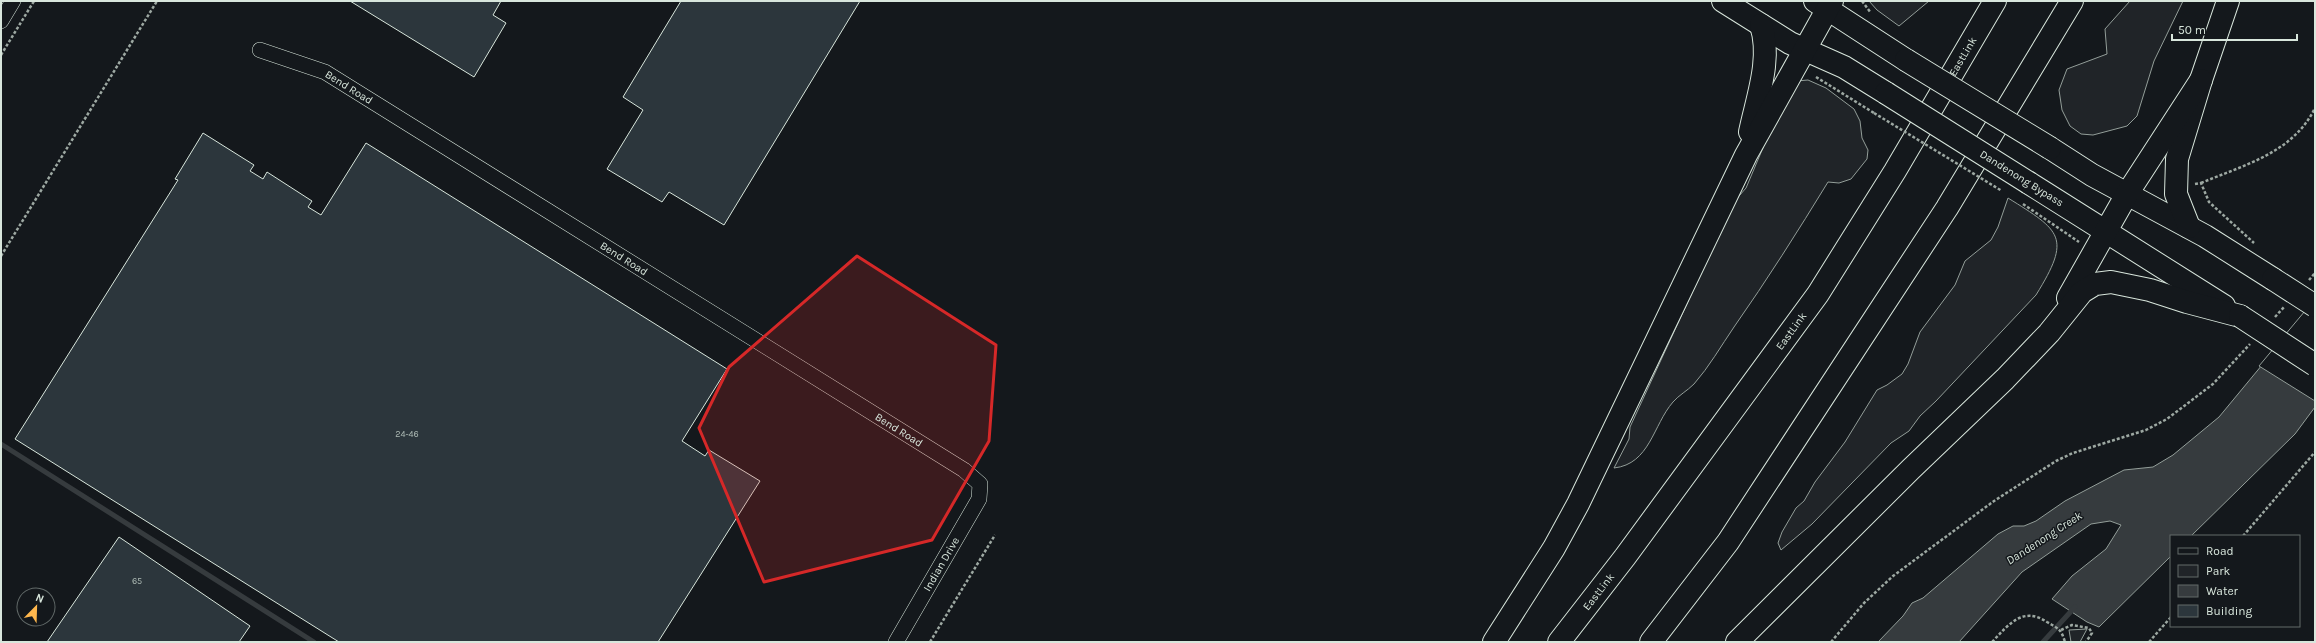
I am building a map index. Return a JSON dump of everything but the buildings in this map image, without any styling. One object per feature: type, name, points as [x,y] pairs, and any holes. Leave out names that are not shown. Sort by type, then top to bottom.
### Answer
[{"type":"highway","name":"Dandenong Bypass","points":[[1723,1],[1790,43],[1844,67],[1886,94],[2024,192],[2106,230],[2315,365]]},
{"type":"highway","name":"EastLink","points":[[1559,642],[1625,557],[1818,294],[1895,170],[1995,1]]},
{"type":"highway","points":[[1651,642],[1728,542],[1746,515],[1947,208],[2072,1]]},
{"type":"highway","points":[[2189,227],[2178,204],[2176,169],[2181,143],[2228,1]]},
{"type":"highway","points":[[1494,642],[1554,548],[1578,504],[1746,155],[1805,50],[1825,4],[1906,60],[2092,175],[2189,227],[2315,306]]},
{"type":"highway","points":[[1746,155],[1766,57],[1766,43],[1761,25]]},
{"type":"highway","points":[[2033,348],[2087,268],[2106,230],[2127,194],[2201,80]]},
{"type":"highway","points":[[1737,642],[1890,490],[2005,379],[2082,292],[2096,284],[2111,282],[2240,316]]},
{"type":"street","points":[[1,21],[13,1]]},
{"type":"street","name":"Bend Road","points":[[260,50],[325,72],[964,470],[980,484]]},
{"type":"street","name":"Indian Drive","points":[[896,642],[979,499],[980,484]]},
{"type":"path","points":[[1,55],[34,1]]},
{"type":"path","points":[[1,256],[157,1]]},
{"type":"path","points":[[1812,75],[2005,193]]},
{"type":"path","points":[[2201,183],[2252,162],[2284,146],[2302,128],[2315,108]]},
{"type":"path","points":[[2024,192],[2079,242]]},
{"type":"path","points":[[2305,284],[2315,273]]},
{"type":"path","points":[[2274,318],[2290,301]]},
{"type":"path","points":[[1831,642],[1864,603],[1893,576],[1994,501],[2056,461],[2073,453],[2146,430],[2167,419],[2213,384],[2254,340]]},
{"type":"path","points":[[2244,535],[2315,452]]},
{"type":"path","points":[[930,642],[994,535]]},
{"type":"path","points":[[1992,642],[2009,624],[2025,615],[2040,617],[2061,630],[2066,642]]},
{"type":"path","points":[[2149,642],[2170,618]]},
{"type":"path","points":[[2061,630],[2072,625],[2089,628],[2092,632],[2086,642]]},
{"type":"highlighted area","points":[[857,256],[996,345],[989,441],[932,540],[764,582],[699,428],[729,367]]},
{"type":"green space","points":[[1869,1],[1929,1],[1899,26],[1877,10]]},
{"type":"green space","points":[[2130,1],[2183,1],[2154,61],[2137,116],[2127,126],[2093,135],[2081,134],[2070,126],[2062,110],[2059,90],[2067,69],[2107,54],[2105,29]]},
{"type":"green space","points":[[1808,80],[1826,88],[1854,109],[1860,121],[1862,138],[1868,150],[1867,159],[1851,179],[1839,183],[1828,182],[1794,237],[1705,371],[1694,384],[1673,402],[1666,411],[1650,442],[1636,459],[1626,465],[1614,468],[1629,439],[1630,427],[1691,295],[1725,212],[1746,188],[1765,143],[1796,81]]},
{"type":"green space","points":[[2008,198],[2040,219],[2050,228],[2055,237],[2057,248],[2054,260],[2036,295],[1920,416],[1909,431],[1891,443],[1812,524],[1781,550],[1778,543],[1782,532],[1796,508],[1804,501],[1815,482],[1845,442],[1877,390],[1902,374],[1908,364],[1920,332],[1955,285],[1965,261],[1991,240],[1998,227]]},
{"type":"green space","points":[[2087,629],[2080,642],[2071,642],[2069,630]]},
{"type":"water","points":[[2315,301],[2315,407],[2295,434],[2192,535],[2170,535],[2170,557],[2099,627],[2087,622],[2052,599],[2072,576],[2106,549],[2121,525],[2110,521],[2091,524],[2022,572],[1959,642],[1878,642],[1903,616],[1912,603],[1923,598],[1998,534],[2013,526],[2024,526],[2036,521],[2065,501],[2124,470],[2153,467],[2173,455],[2219,417]]},
{"type":"pier","points":[[2315,299],[2315,401],[2259,366]]},
{"type":"waterway","points":[[1,444],[314,642]]},
{"type":"waterway","name":"Dandenong Creek","points":[[2043,642],[2075,607]]}]
